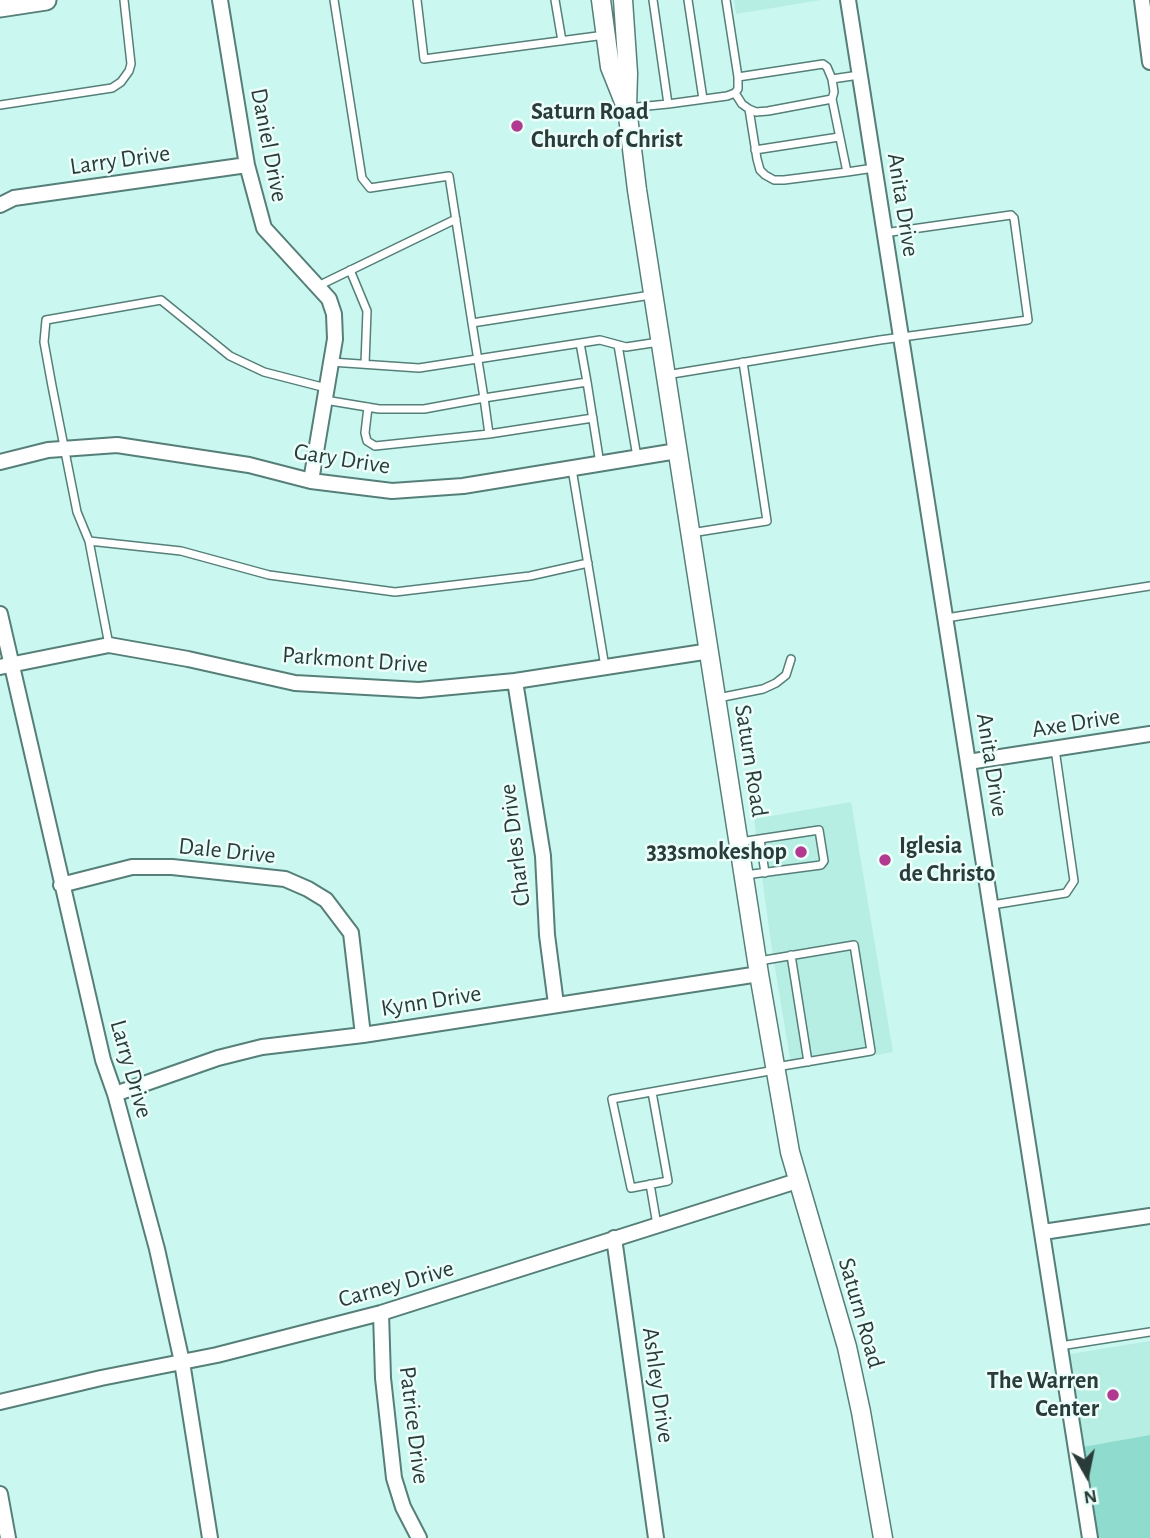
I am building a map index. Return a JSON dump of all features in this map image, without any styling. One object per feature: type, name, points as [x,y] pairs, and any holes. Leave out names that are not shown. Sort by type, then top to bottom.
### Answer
[{"type":"main road","points":[[0,7],[46,0]]},
{"type":"street","name":"Daniel Drive","points":[[220,0],[247,165],[264,228],[318,285],[329,299],[334,314],[335,339],[312,481]]},
{"type":"street","name":"Saturn Road","points":[[601,0],[610,67],[627,108]]},
{"type":"street","name":"Saturn Road","points":[[623,0],[628,73],[627,108],[652,295],[775,1069],[797,1181],[847,1347],[883,1538]]},
{"type":"street","name":"Anita Drive","points":[[848,0],[1044,1232],[1090,1538]]},
{"type":"street","points":[[1142,0],[1150,62]]},
{"type":"street","name":"Larry Drive","points":[[0,205],[14,198],[247,165]]},
{"type":"street","name":"Gary Drive","points":[[0,462],[48,450],[117,445],[249,464],[312,481],[392,491],[463,486],[677,451]]},
{"type":"street","name":"Larry Drive","points":[[0,614],[6,665],[103,1060],[115,1094],[157,1249],[182,1362],[210,1538]]},
{"type":"street","name":"Parkmont Drive","points":[[6,665],[109,645],[295,683],[419,690],[516,681],[710,651]]},
{"type":"street","name":"Charles Drive","points":[[516,681],[543,856],[547,935],[556,1004]]},
{"type":"street","name":"Axe Drive","points":[[968,762],[1150,734]]},
{"type":"street","name":"Dale Drive","points":[[61,886],[132,867],[172,867],[285,879],[308,889],[326,901],[351,933],[363,1035]]},
{"type":"street","name":"Kynn Drive","points":[[115,1094],[218,1058],[262,1046],[363,1035],[556,1004],[758,967]]},
{"type":"street","name":"Carney Drive","points":[[0,1402],[182,1362],[381,1313],[797,1181]]},
{"type":"street","points":[[1044,1232],[1150,1216]]},
{"type":"street","name":"Ashley Drive","points":[[614,1238],[656,1538]]},
{"type":"street","name":"Patrice Drive","points":[[381,1313],[383,1378],[394,1478],[403,1507],[419,1538]]},
{"type":"street","points":[[0,1494],[8,1538]]},
{"type":"lane","points":[[0,105],[111,88],[121,82],[131,64],[124,0]]},
{"type":"lane","points":[[334,0],[362,178],[370,188],[449,176],[489,434]]},
{"type":"lane","points":[[417,0],[424,59],[606,35]]},
{"type":"lane","points":[[555,0],[562,41]]},
{"type":"lane","points":[[653,0],[668,104]]},
{"type":"lane","points":[[688,0],[703,99]]},
{"type":"lane","points":[[627,108],[735,93],[738,89],[738,77],[726,0]]},
{"type":"lane","points":[[738,77],[823,64],[827,67],[832,79],[832,99],[847,172]]},
{"type":"lane","points":[[832,79],[859,75]]},
{"type":"lane","points":[[735,93],[741,104],[756,112],[832,99]]},
{"type":"lane","points":[[749,109],[760,170],[774,180],[874,169]]},
{"type":"lane","points":[[755,150],[839,137]]},
{"type":"lane","points":[[665,375],[1028,320],[1014,218],[1011,215],[884,233]]},
{"type":"lane","points":[[318,285],[456,219]]},
{"type":"lane","points":[[350,270],[367,311],[365,364]]},
{"type":"lane","points":[[472,323],[652,295]]},
{"type":"lane","points":[[109,645],[89,541],[78,512],[64,449],[44,342],[46,320],[161,300],[230,356],[264,372],[368,407],[424,409],[587,382]]},
{"type":"lane","points":[[331,362],[419,368],[600,340],[626,347],[659,342]]},
{"type":"lane","points":[[580,343],[600,464]]},
{"type":"lane","points":[[618,345],[637,458]]},
{"type":"lane","points":[[690,533],[767,521],[743,362]]},
{"type":"lane","points":[[368,407],[365,433],[367,441],[375,446],[489,434],[593,418]]},
{"type":"lane","points":[[572,469],[605,667]]},
{"type":"lane","points":[[89,541],[181,551],[269,575],[395,592],[530,576],[588,563]]},
{"type":"lane","points":[[946,618],[1150,586]]},
{"type":"lane","points":[[717,699],[763,689],[776,683],[786,675],[791,659]]},
{"type":"lane","points":[[992,905],[1066,893],[1074,881],[1055,749]]},
{"type":"lane","points":[[739,842],[819,830],[824,861],[821,865],[744,876]]},
{"type":"lane","points":[[760,839],[765,873]]},
{"type":"lane","points":[[652,1092],[668,1181],[631,1188],[612,1099],[871,1051],[854,945],[791,955],[758,967]]},
{"type":"lane","points":[[791,955],[808,1062]]},
{"type":"lane","points":[[650,1184],[657,1225]]},
{"type":"lane","points":[[1060,1346],[1150,1332]]},
{"type":"shaded area","points":[[734,0],[821,0],[736,14]]},
{"type":"shaded area","points":[[851,802],[893,1052],[792,1070],[754,819]]},
{"type":"shaded area","name":"The Warren Center","points":[[1150,1341],[1150,1435],[1082,1447],[1070,1354]]},
{"type":"shaded area","points":[[1150,1435],[1150,1538],[1098,1538],[1082,1447]]},
{"type":"place","name":"Saturn Road Church of Christ","points":[[517,126]]},
{"type":"place","name":"333smokeshop","points":[[801,852]]},
{"type":"place","name":"Iglesia de Christo","points":[[885,860]]},
{"type":"place","name":"The Warren Center","points":[[1113,1395]]}]
